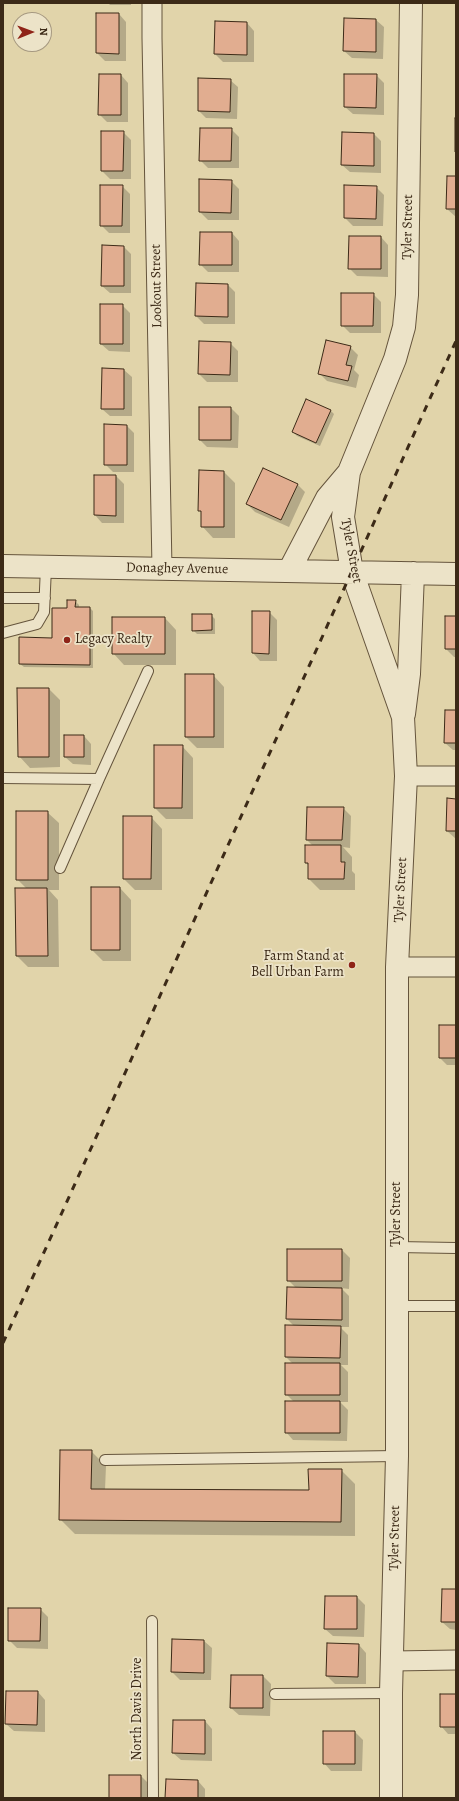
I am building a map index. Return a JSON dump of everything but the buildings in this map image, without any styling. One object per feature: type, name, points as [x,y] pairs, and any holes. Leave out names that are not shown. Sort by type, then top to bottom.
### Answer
[{"type":"street","name":"Lookout Street","points":[[152,3],[162,568]]},
{"type":"street","name":"Tyler Street","points":[[391,1798],[391,1694],[393,1661],[396,1456],[397,967],[406,776],[403,717],[352,572],[343,517],[349,472],[395,359],[404,327],[407,295],[411,3]]},
{"type":"street","points":[[290,571],[327,498],[349,472]]},
{"type":"street","name":"Donaghey Avenue","points":[[3,566],[456,574]]},
{"type":"street","points":[[403,717],[409,674],[413,573]]},
{"type":"street","points":[[406,776],[456,776]]},
{"type":"street","points":[[397,967],[456,967]]},
{"type":"street","points":[[393,1661],[456,1660]]},
{"type":"lane","points":[[3,634],[37,624],[44,612],[46,567]]},
{"type":"lane","points":[[3,598],[45,598]]},
{"type":"lane","points":[[60,868],[148,672]]},
{"type":"lane","points":[[3,778],[99,779]]},
{"type":"lane","points":[[396,1247],[456,1248]]},
{"type":"lane","points":[[397,1306],[456,1306]]},
{"type":"lane","points":[[105,1460],[396,1456]]},
{"type":"lane","name":"North Davis Drive","points":[[152,1621],[153,1798]]},
{"type":"lane","points":[[275,1694],[391,1694]]},
{"type":"railway","points":[[3,1343],[456,341]]},
{"type":"place","name":"Legacy Realty","points":[[67,640]]},
{"type":"place","name":"Farm Stand at Bell Urban Farm","points":[[352,965]]}]
